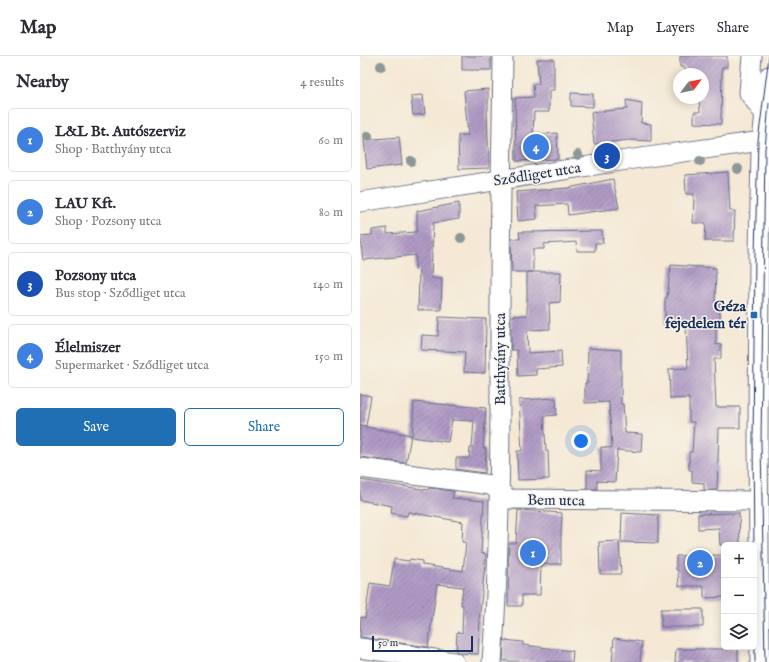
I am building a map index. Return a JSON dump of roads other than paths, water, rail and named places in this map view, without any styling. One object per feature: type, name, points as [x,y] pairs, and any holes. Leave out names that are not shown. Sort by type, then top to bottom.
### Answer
[{"type":"street","name":"Batthyány utca","points":[[492,662],[496,610],[500,491],[500,198],[503,56]]},
{"type":"street","points":[[752,56],[749,93],[764,113]]},
{"type":"street","points":[[760,662],[764,595],[758,501],[759,254],[765,140],[764,113],[769,76]]},
{"type":"street","name":"Sződliget utca","points":[[360,202],[765,140]]},
{"type":"street","name":"Bem utca","points":[[360,468],[491,485],[509,499],[758,501]]},
{"type":"street","points":[[360,648],[454,662]]},
{"type":"tram line","points":[[755,662],[753,441],[755,253],[758,141],[769,56]]},
{"type":"tram line","points":[[765,662],[761,442],[765,149],[769,103]]},
{"type":"place","name":"Élelmiszer","points":[[536,147]]},
{"type":"place","name":"Pozsony utca","points":[[607,156]]},
{"type":"place","name":"Géza fejedelem tér","points":[[754,315]]},
{"type":"place","name":"L&L Bt. Autószerviz","points":[[533,553]]},
{"type":"place","name":"LAU Kft.","points":[[700,563]]}]
